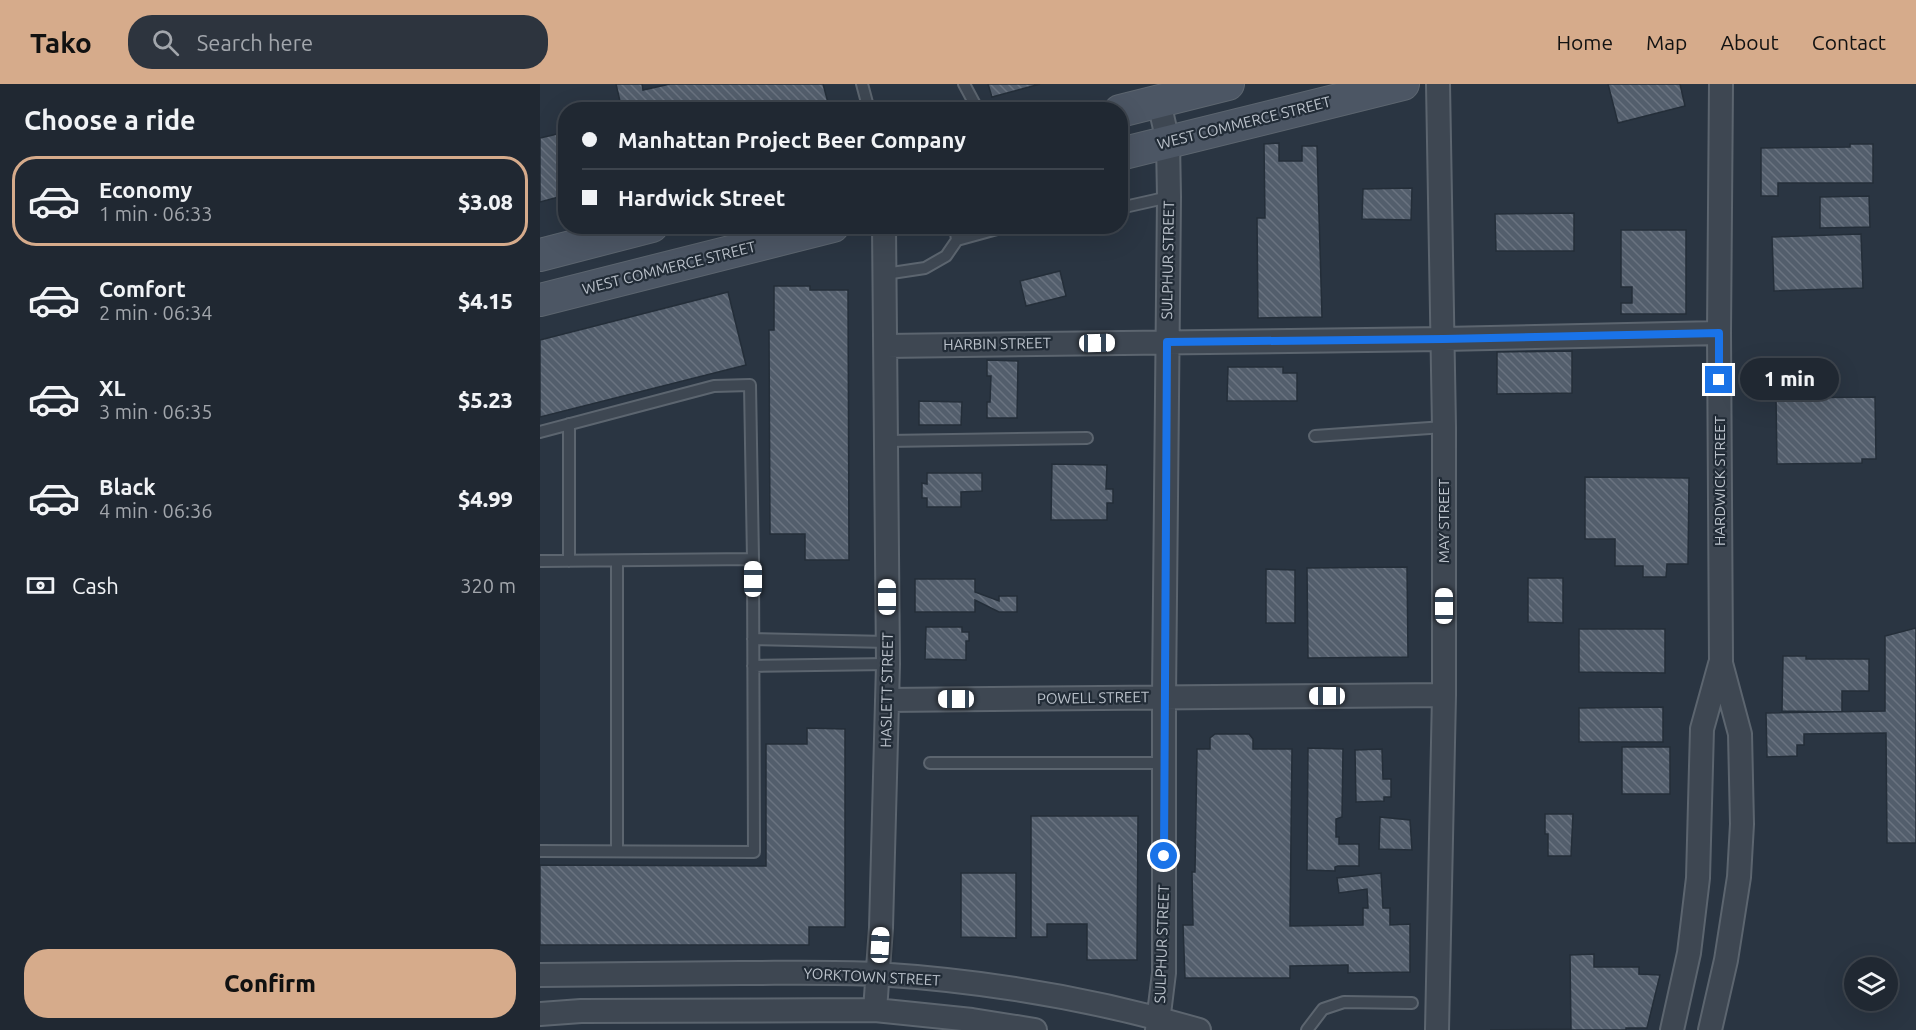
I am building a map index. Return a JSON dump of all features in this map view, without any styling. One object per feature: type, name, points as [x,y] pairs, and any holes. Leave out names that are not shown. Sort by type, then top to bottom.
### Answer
[{"type":"main road","points":[[1128,109],[1228,84]]},
{"type":"main road","name":"WEST COMMERCE STREET","points":[[1128,152],[1403,84]]},
{"type":"main road","points":[[540,255],[621,234]]},
{"type":"main road","name":"WEST COMMERCE STREET","points":[[540,300],[802,234]]},
{"type":"street","name":"MAY STREET","points":[[1437,1030],[1444,695],[1444,427],[1438,84]]},
{"type":"street","name":"HARDWICK STREET","points":[[1672,1030],[1689,953],[1698,878],[1702,729],[1720,663],[1721,84]]},
{"type":"street","name":"SULPHUR STREET","points":[[1158,1024],[1164,973],[1164,697],[1170,197],[1168,142],[1159,102]]},
{"type":"street","name":"HASLETT STREET","points":[[875,1010],[881,918],[888,653],[884,234]]},
{"type":"street","name":"HARBIN STREET","points":[[886,346],[1719,333]]},
{"type":"street","name":"HARDWICK STREET","points":[[1710,1030],[1726,960],[1739,877],[1742,824],[1740,734],[1720,663]]},
{"type":"street","name":"POWELL STREET","points":[[887,700],[1444,695]]},
{"type":"street","name":"YORKTOWN STREET","points":[[540,975],[877,974],[980,984],[1066,997],[1158,1024],[1199,1030]]},
{"type":"street","points":[[540,1014],[581,1011],[875,1010],[972,1020],[1035,1030]]},
{"type":"lane","points":[[862,84],[867,102]]},
{"type":"lane","points":[[964,84],[974,102]]},
{"type":"lane","points":[[1128,206],[1170,197]]},
{"type":"lane","points":[[956,234],[957,240]]},
{"type":"lane","points":[[885,274],[925,268],[946,256],[957,240],[979,234]]},
{"type":"lane","points":[[540,432],[714,386],[750,385],[754,852],[540,851]]},
{"type":"lane","points":[[569,424],[569,561]]},
{"type":"lane","points":[[1315,436],[1444,427]]},
{"type":"lane","points":[[887,441],[1087,438]]},
{"type":"lane","points":[[540,561],[753,559]]},
{"type":"lane","points":[[616,561],[616,851]]},
{"type":"lane","points":[[753,639],[888,653]]},
{"type":"lane","points":[[753,666],[888,653]]},
{"type":"lane","points":[[930,763],[1164,763]]},
{"type":"lane","points":[[1306,1030],[1323,1009],[1344,1002],[1412,1003]]},
{"type":"building","points":[[616,84],[642,84],[643,90],[670,84],[823,84],[828,102],[620,102]]},
{"type":"building","points":[[988,84],[1040,84],[992,97]]},
{"type":"building","points":[[1608,84],[1680,84],[1685,106],[1618,123]]},
{"type":"building","points":[[558,134],[558,197],[540,202],[540,138]]},
{"type":"building","points":[[1279,143],[1279,161],[1302,161],[1302,146],[1317,146],[1322,317],[1258,318],[1257,218],[1265,218],[1264,144]]},
{"type":"building","points":[[1850,144],[1873,144],[1873,183],[1778,183],[1778,196],[1761,196],[1761,148],[1850,147]]},
{"type":"building","points":[[1412,188],[1411,220],[1362,219],[1363,189]]},
{"type":"building","points":[[1869,196],[1870,227],[1820,228],[1820,197]]},
{"type":"building","points":[[1574,213],[1574,251],[1496,251],[1495,214]]},
{"type":"building","points":[[1621,230],[1686,230],[1686,314],[1621,314],[1621,303],[1632,303],[1632,287],[1621,287]]},
{"type":"building","points":[[1861,234],[1863,288],[1774,291],[1772,237]]},
{"type":"building","points":[[1060,271],[1066,296],[1026,306],[1020,281]]},
{"type":"building","points":[[774,286],[810,286],[810,290],[848,290],[849,560],[805,560],[805,534],[770,534],[769,330],[774,330]]},
{"type":"building","points":[[728,292],[746,365],[540,417],[540,340]]},
{"type":"building","points":[[1572,351],[1572,393],[1497,394],[1497,352]]},
{"type":"building","points":[[987,360],[1018,361],[1017,418],[987,418],[991,376],[987,376]]},
{"type":"building","points":[[1228,367],[1283,367],[1283,373],[1297,373],[1297,401],[1227,401]]},
{"type":"building","points":[[1875,397],[1876,459],[1862,459],[1862,463],[1777,464],[1776,398]]},
{"type":"building","points":[[919,401],[962,402],[961,425],[919,425]]},
{"type":"building","points":[[1052,464],[1107,465],[1106,489],[1113,489],[1113,503],[1107,503],[1107,520],[1051,520]]},
{"type":"building","points":[[927,473],[982,473],[982,491],[961,492],[961,507],[927,507],[927,498],[922,498],[922,483],[927,484]]},
{"type":"building","points":[[1585,477],[1689,478],[1688,564],[1667,564],[1666,577],[1643,577],[1643,566],[1615,566],[1615,539],[1585,539]]},
{"type":"building","points":[[1407,567],[1408,657],[1308,658],[1307,568]]},
{"type":"building","points":[[1266,569],[1295,570],[1295,623],[1266,623]]},
{"type":"building","points":[[1528,578],[1563,578],[1563,623],[1528,622]]},
{"type":"building","points":[[915,579],[975,579],[975,592],[999,601],[999,596],[1017,596],[1017,612],[999,612],[975,600],[975,612],[915,612]]},
{"type":"building","points":[[926,627],[962,627],[962,632],[969,632],[969,641],[966,641],[966,660],[925,659]]},
{"type":"building","points":[[1916,628],[1916,843],[1887,843],[1886,733],[1804,734],[1804,745],[1797,745],[1797,756],[1767,757],[1766,713],[1885,711],[1885,636]]},
{"type":"building","points":[[1579,629],[1665,629],[1665,673],[1579,672]]},
{"type":"building","points":[[1783,656],[1806,656],[1806,659],[1869,659],[1869,691],[1842,691],[1842,712],[1782,711]]},
{"type":"building","points":[[1663,707],[1663,742],[1579,742],[1579,708]]},
{"type":"building","points":[[807,728],[845,729],[845,927],[809,927],[809,945],[540,945],[540,865],[766,866],[766,744],[807,744]]},
{"type":"building","points":[[1215,734],[1249,734],[1253,739],[1253,749],[1292,749],[1290,926],[1363,925],[1363,908],[1368,908],[1367,889],[1339,893],[1337,878],[1381,873],[1383,908],[1390,908],[1390,925],[1410,924],[1410,972],[1348,973],[1348,965],[1290,966],[1290,978],[1185,978],[1183,925],[1193,925],[1192,872],[1195,872],[1197,749],[1210,749],[1210,738]]},
{"type":"building","points":[[1622,747],[1670,747],[1670,794],[1622,794]]},
{"type":"building","points":[[1308,748],[1343,749],[1342,817],[1336,819],[1336,837],[1339,837],[1339,844],[1359,844],[1359,866],[1338,866],[1335,867],[1335,871],[1307,870]]},
{"type":"building","points":[[1382,749],[1383,779],[1391,779],[1391,797],[1384,797],[1384,801],[1356,802],[1355,750]]},
{"type":"building","points":[[1545,814],[1573,814],[1571,856],[1548,856]]},
{"type":"building","points":[[1031,816],[1138,816],[1137,960],[1087,960],[1087,924],[1047,924],[1047,937],[1031,937]]},
{"type":"building","points":[[1380,817],[1410,820],[1412,850],[1379,849]]},
{"type":"building","points":[[961,873],[1016,873],[1016,938],[961,937]]},
{"type":"building","points":[[1594,954],[1594,967],[1639,967],[1639,974],[1660,975],[1647,1028],[1626,1028],[1626,1030],[1490,1030],[1571,1029],[1570,955]]},
{"type":"route","points":[[1164,856],[1167,342],[1719,333],[1719,380]]}]
